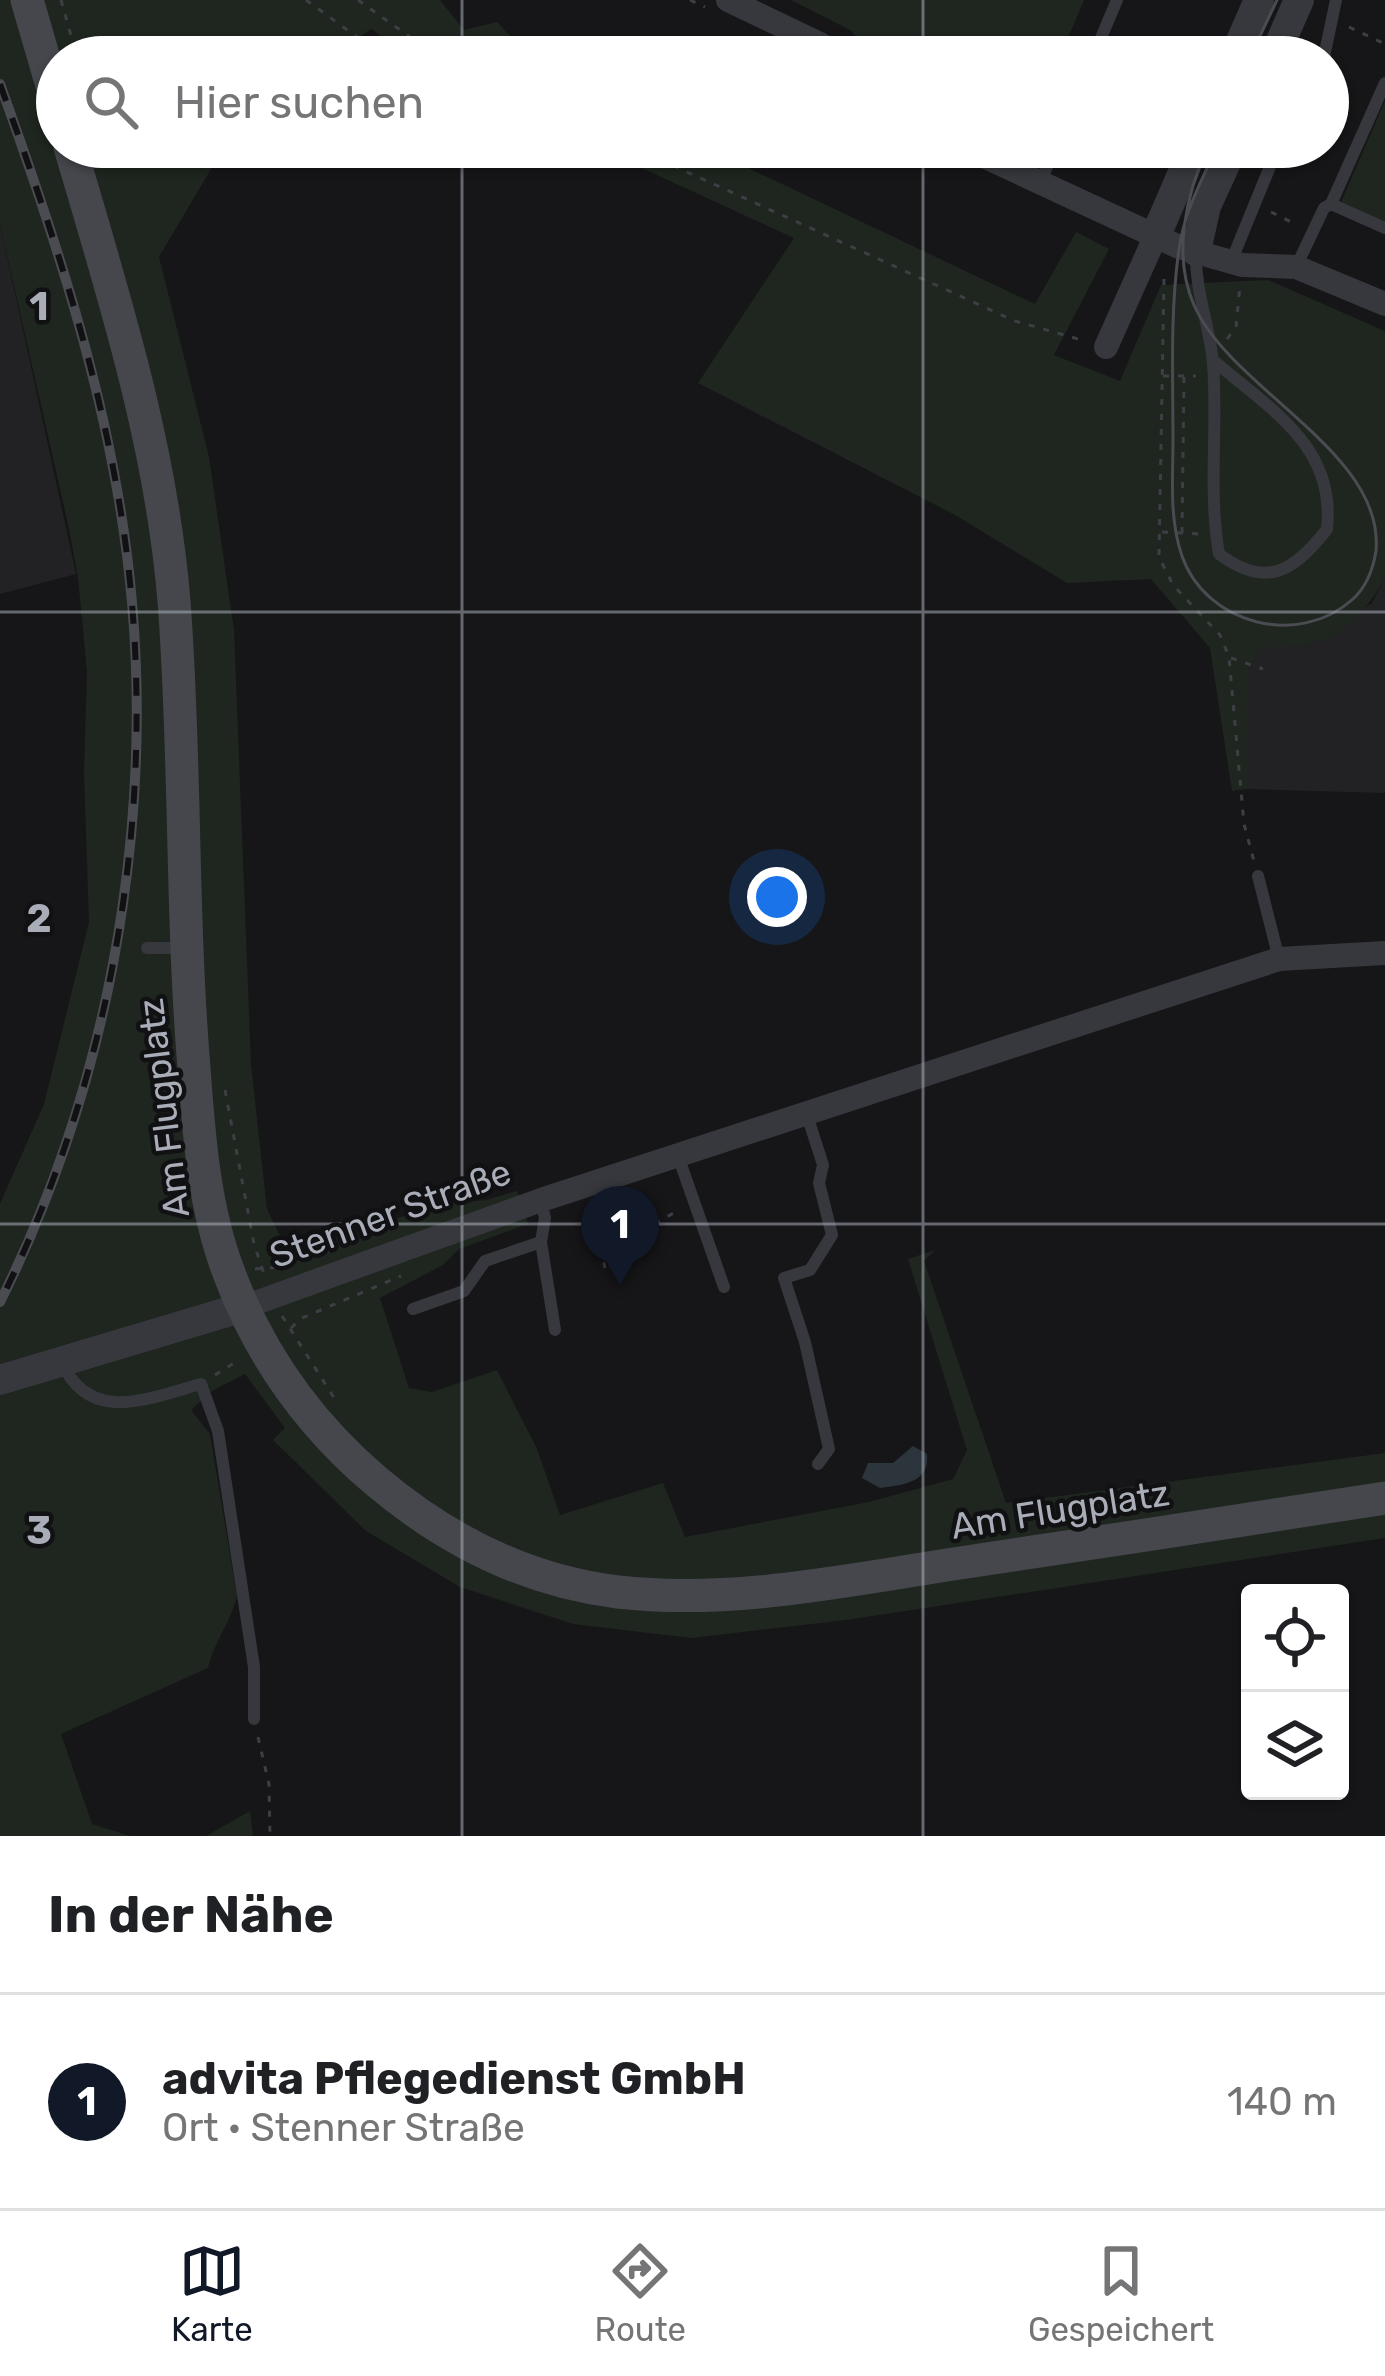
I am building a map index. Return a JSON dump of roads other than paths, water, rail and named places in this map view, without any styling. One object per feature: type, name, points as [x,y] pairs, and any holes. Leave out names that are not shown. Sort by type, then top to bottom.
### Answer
[{"type":"main road","points":[[27,0],[37,36]]},
{"type":"main road","name":"Am Flugplatz","points":[[76,168],[137,373],[161,493],[174,602],[186,948],[201,1160],[221,1252],[244,1307],[286,1387],[312,1420],[400,1501],[473,1547],[548,1578],[585,1587],[688,1596],[760,1591],[1385,1498]]},
{"type":"street","points":[[728,0],[803,36]]},
{"type":"street","points":[[1243,36],[1259,0]]},
{"type":"street","points":[[1283,36],[1299,0]]},
{"type":"street","points":[[998,168],[1196,251],[1236,264],[1296,267],[1385,304]]},
{"type":"street","points":[[1106,347],[1185,168]]},
{"type":"street","points":[[1196,251],[1206,206],[1223,168]]},
{"type":"street","name":"Stenner Straße","points":[[0,1381],[244,1307],[541,1200],[1280,959],[1385,953]]},
{"type":"lane","points":[[1102,36],[1117,0]]},
{"type":"lane","points":[[1328,36],[1336,0]]},
{"type":"lane","points":[[1349,164],[1385,83]]},
{"type":"lane","points":[[1040,185],[1047,168]]},
{"type":"lane","points":[[1236,264],[1252,203],[1268,168]]},
{"type":"lane","points":[[1296,267],[1347,168]]},
{"type":"lane","points":[[1331,204],[1385,228]]},
{"type":"lane","points":[[1196,251],[1195,285],[1213,360],[1219,554],[1242,571],[1270,574],[1297,563],[1327,529],[1328,487],[1304,439],[1213,360]]},
{"type":"lane","points":[[1258,876],[1280,959]]},
{"type":"lane","points":[[147,948],[186,948]]},
{"type":"lane","points":[[806,1114],[823,1165],[819,1184],[832,1235],[809,1270],[784,1278],[805,1342],[829,1449],[818,1464]]},
{"type":"lane","points":[[678,1156],[724,1287]]},
{"type":"lane","points":[[541,1200],[555,1330]]},
{"type":"lane","points":[[413,1309],[464,1291],[485,1261],[542,1242]]},
{"type":"lane","points":[[60,1360],[77,1389],[106,1403],[136,1401],[201,1384],[218,1431],[254,1667],[254,1719]]},
{"type":"tram line","points":[[1260,36],[1277,0]]},
{"type":"tram line","points":[[1184,227],[1199,168]]},
{"type":"tram line","points":[[1184,227],[1207,168]]},
{"type":"tram line","points":[[1184,227],[1187,286],[1213,336],[1332,452],[1357,483],[1372,515],[1376,551],[1366,583],[1331,614],[1307,623],[1256,622],[1232,613],[1194,580],[1182,556],[1173,498],[1173,320],[1184,227]]},
{"type":"railway","points":[[0,84],[68,287],[108,442],[131,597],[137,700],[122,908],[103,1010],[77,1111],[42,1208],[0,1302]]},
{"type":"place","name":"advita Pflegedienst GmbH","points":[[620,1285]]}]
